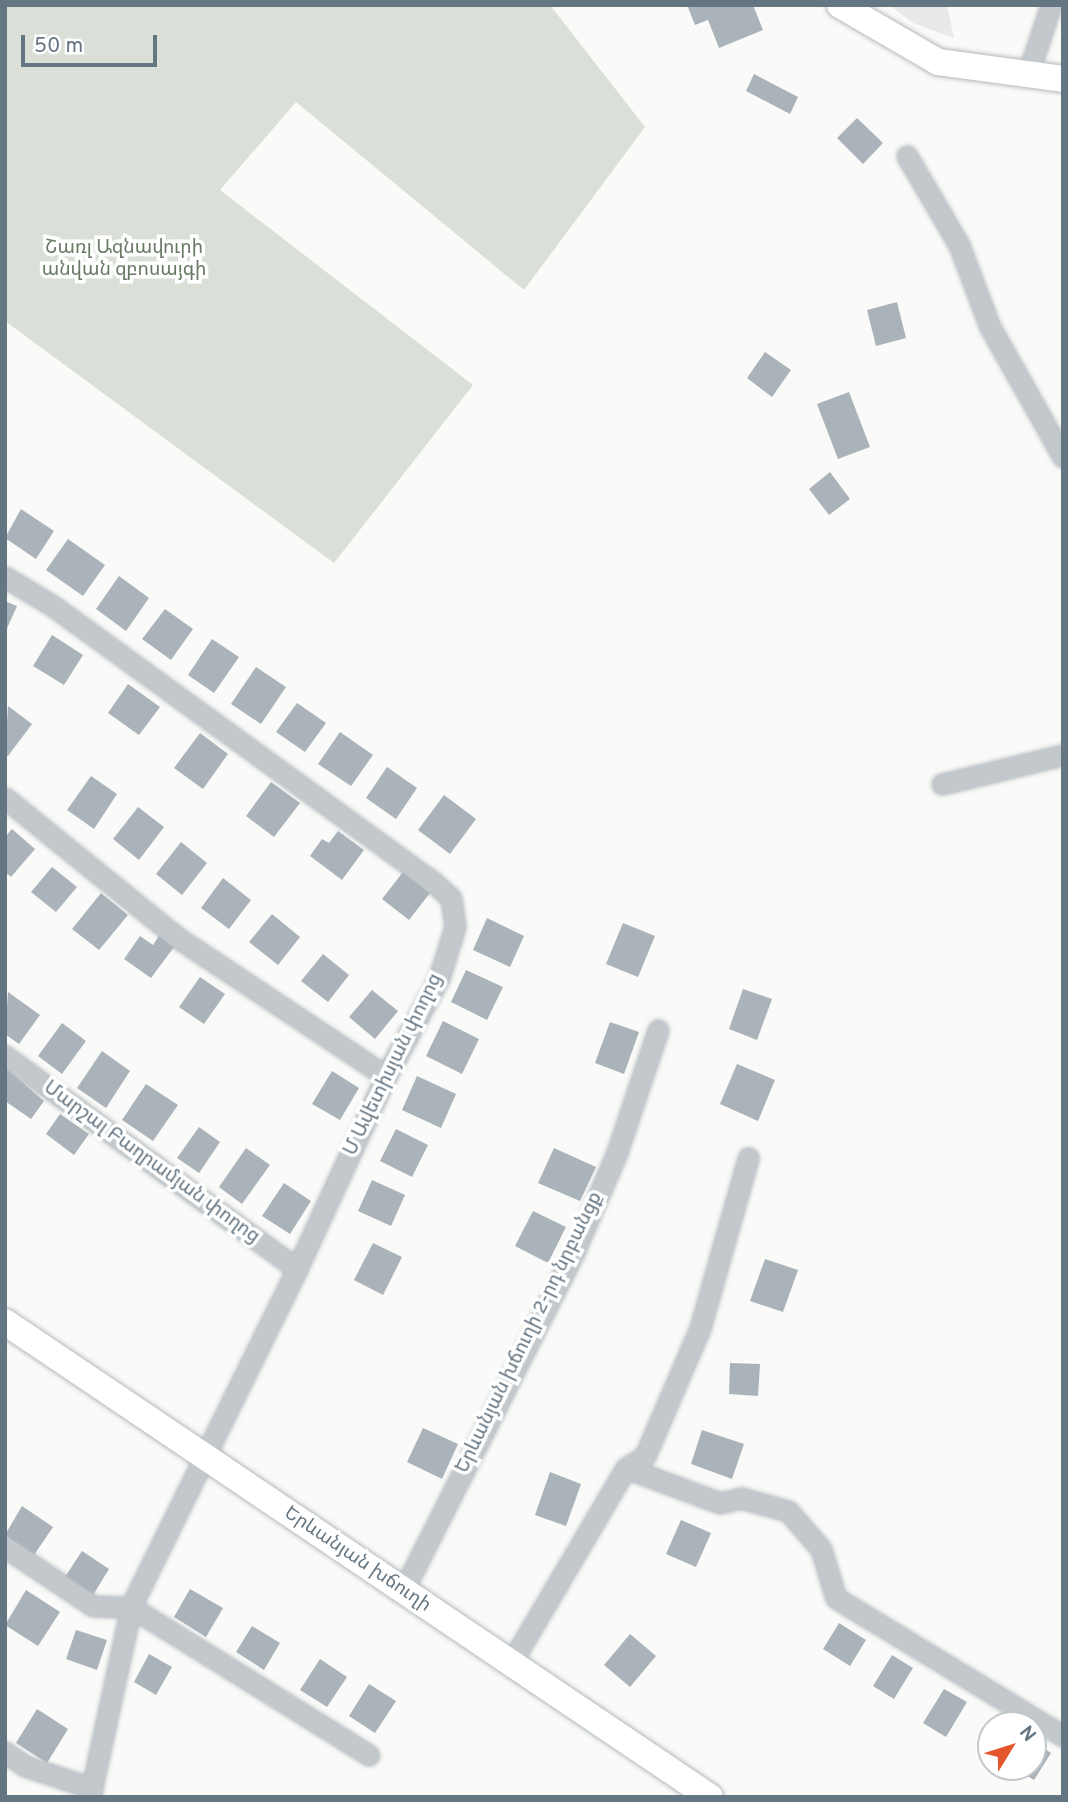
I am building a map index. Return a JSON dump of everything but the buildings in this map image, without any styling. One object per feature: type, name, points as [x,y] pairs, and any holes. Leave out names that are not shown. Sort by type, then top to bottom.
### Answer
[{"type":"street","points":[[840,5],[938,62],[1063,79]]},
{"type":"street","points":[[1028,74],[1051,5]]},
{"type":"street","points":[[907,156],[958,245],[990,327],[1063,457]]},
{"type":"street","name":"Մ Ավետիսյան փողոց","points":[[5,577],[54,606],[451,898],[455,927],[439,978],[386,1076],[298,1269],[131,1608],[91,1792]]},
{"type":"street","points":[[942,784],[1063,755]]},
{"type":"street","points":[[5,798],[178,938],[386,1076]]},
{"type":"street","name":"Երևանյան խճուղի 2-րդ նրբանցք","points":[[403,1591],[574,1252],[616,1154],[658,1030]]},
{"type":"street","name":"Մարշալ Բաղրամյան փողոց","points":[[5,1056],[298,1269]]},
{"type":"street","points":[[511,1663],[626,1468],[645,1456],[699,1328],[748,1158]]},
{"type":"street","name":"Երևանյան խճուղի","points":[[5,1322],[710,1797]]},
{"type":"street","points":[[626,1468],[720,1503],[741,1497],[788,1511],[821,1549],[836,1598],[1063,1736]]},
{"type":"street","points":[[5,1547],[93,1606],[131,1608],[369,1755]]},
{"type":"street","points":[[5,1752],[25,1766],[91,1792]]},
{"type":"shaded area","points":[[889,5],[947,5],[954,38],[913,23]]},
{"type":"green space","name":"Շառլ Ազնավուրի անվան զբոսայգի","points":[[5,5],[550,5],[645,127],[524,290],[296,102],[220,190],[473,385],[334,563],[5,321]]}]
